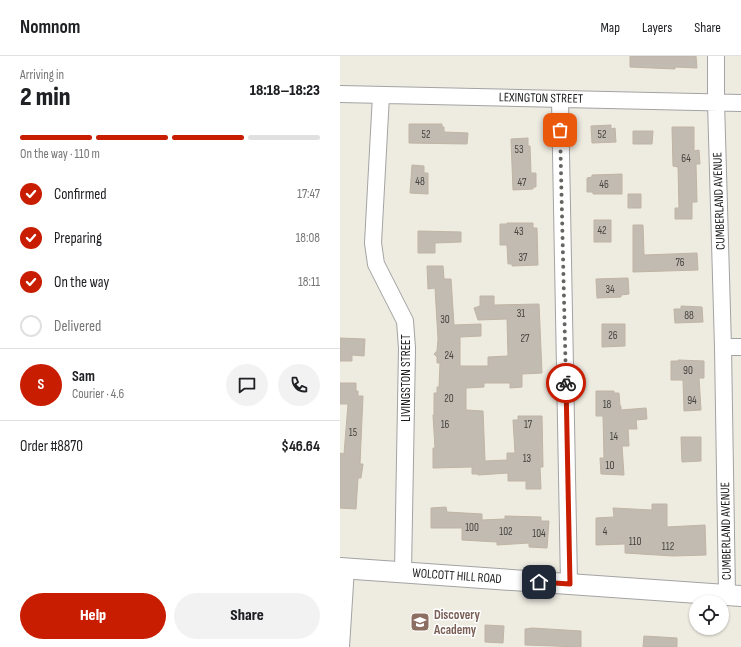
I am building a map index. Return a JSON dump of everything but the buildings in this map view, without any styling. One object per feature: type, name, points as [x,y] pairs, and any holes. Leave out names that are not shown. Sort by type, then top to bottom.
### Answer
[{"type":"street","name":"CUMBERLAND AVENUE","points":[[716,56],[723,347],[734,595]]},
{"type":"street","name":"LEXINGTON STREET","points":[[340,94],[741,103]]},
{"type":"street","name":"LIVINGSTON STREET","points":[[380,95],[373,243],[376,264],[405,321],[407,348],[403,572]]},
{"type":"street","points":[[560,99],[570,584]]},
{"type":"street","points":[[723,347],[741,347]]},
{"type":"street","points":[[341,647],[343,568]]},
{"type":"street","name":"WOLCOTT HILL ROAD","points":[[343,568],[734,595]]},
{"type":"way so far","points":[[560,130],[566,383]]},
{"type":"place","name":"Discovery Academy","points":[[420,622]]},
{"type":"route","points":[[539,582],[570,584],[566,383]]}]
